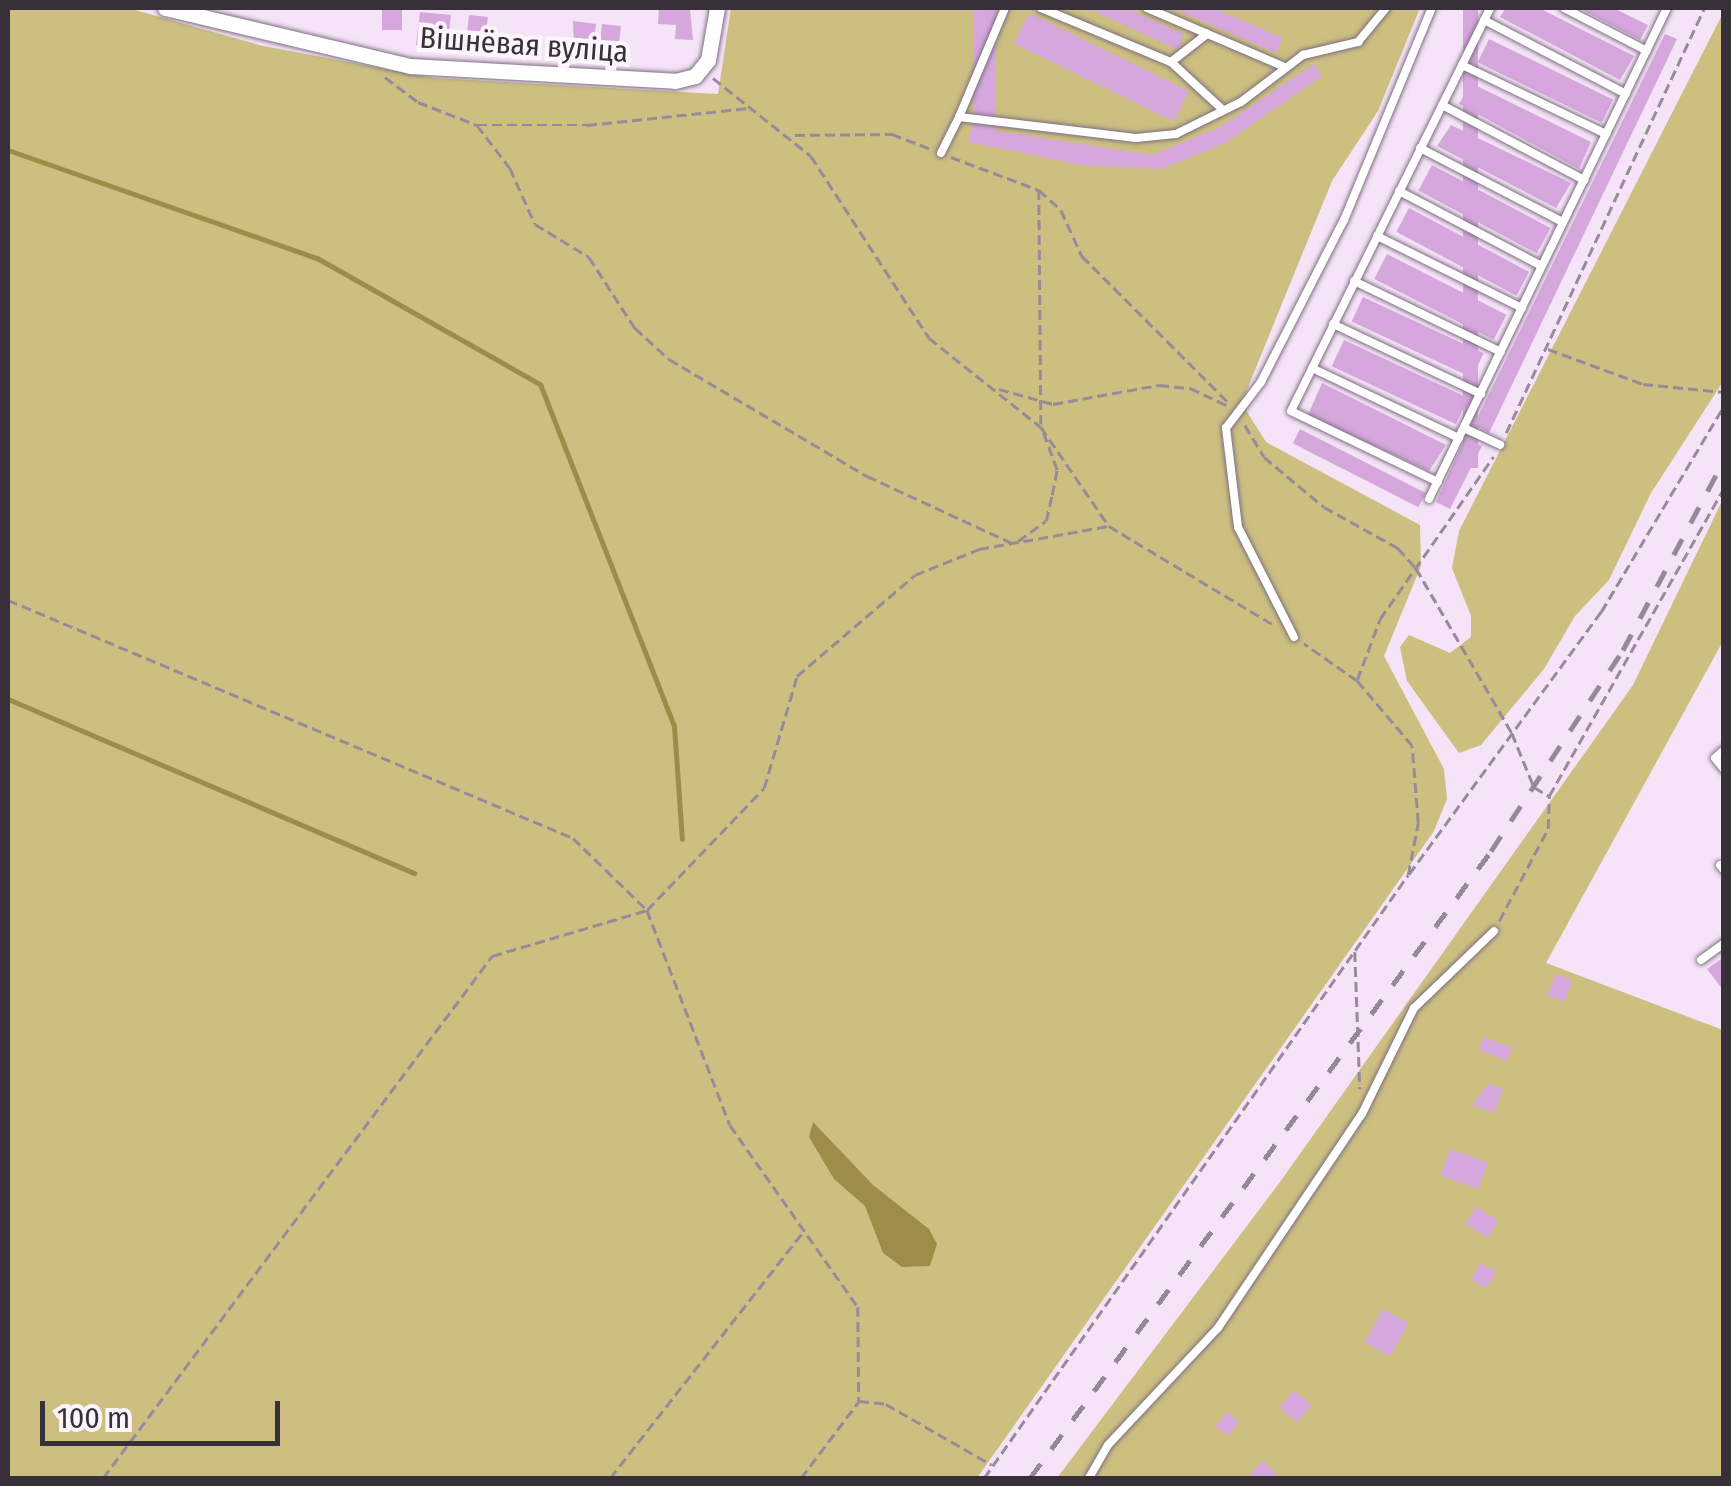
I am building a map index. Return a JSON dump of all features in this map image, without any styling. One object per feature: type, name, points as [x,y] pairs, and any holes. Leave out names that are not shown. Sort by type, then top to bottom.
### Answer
[{"type":"street","name":"Вішнёвая вуліца","points":[[165,8],[358,57],[476,73],[675,82],[702,69]]},
{"type":"street","points":[[702,69],[718,8]]},
{"type":"lane","points":[[941,153],[1005,8]]},
{"type":"lane","points":[[1040,8],[1171,62],[1223,110]]},
{"type":"lane","points":[[1147,8],[1282,66]]},
{"type":"lane","points":[[959,117],[1136,138],[1176,134],[1223,110],[1282,66],[1358,42],[1386,8]]},
{"type":"lane","points":[[1294,637],[1238,527],[1226,428],[1261,382],[1344,220],[1432,8]]},
{"type":"lane","points":[[1438,482],[1291,411],[1490,8]]},
{"type":"lane","points":[[1564,8],[1647,51]]},
{"type":"lane","points":[[1430,499],[1668,8]]},
{"type":"lane","points":[[1484,20],[1626,94]]},
{"type":"lane","points":[[1171,62],[1207,34]]},
{"type":"lane","points":[[1462,65],[1606,134]]},
{"type":"lane","points":[[1442,104],[1584,180]]},
{"type":"lane","points":[[1420,148],[1564,222]]},
{"type":"lane","points":[[1399,190],[1542,266]]},
{"type":"lane","points":[[1377,236],[1522,308]]},
{"type":"lane","points":[[1354,281],[1501,352]]},
{"type":"lane","points":[[1333,324],[1480,394]]},
{"type":"lane","points":[[1312,368],[1459,438]]},
{"type":"lane","points":[[1464,428],[1500,446]]},
{"type":"lane","points":[[1724,750],[1715,758],[1724,769]]},
{"type":"lane","points":[[1089,1478],[1108,1446],[1218,1328],[1362,1114],[1414,1008],[1494,931]]},
{"type":"lane","points":[[1701,960],[1724,942]]},
{"type":"path","points":[[1356,681],[1380,619],[1500,446],[1704,8]]},
{"type":"path","points":[[358,57],[418,102],[478,125],[587,125],[750,108]]},
{"type":"path","points":[[702,69],[750,108],[794,135],[928,338],[1041,427],[1110,526],[1294,637],[1356,681],[1412,746],[1418,823],[1408,875]]},
{"type":"path","points":[[478,125],[510,168],[535,224],[589,257],[635,328],[668,359],[866,476],[1014,544]]},
{"type":"path","points":[[794,135],[892,134],[1039,190],[1061,210],[1082,256],[1238,412],[1264,457],[1324,507],[1398,548],[1416,568],[1512,733],[1534,787],[1549,796]]},
{"type":"path","points":[[1014,544],[1046,521],[1057,470],[1041,427],[1039,190]]},
{"type":"path","points":[[1547,348],[1569,362],[1603,364],[1643,384],[1724,392]]},
{"type":"path","points":[[996,388],[1041,400],[1160,385],[1190,388],[1238,412]]},
{"type":"path","points":[[984,1478],[1408,875],[1601,612],[1724,406]]},
{"type":"path","points":[[1494,931],[1548,830],[1549,796],[1724,488]]},
{"type":"path","points":[[103,1478],[492,956],[646,910],[764,788],[796,676],[916,576],[979,549],[1110,526]]},
{"type":"path","points":[[8,600],[573,838],[646,910],[730,1125],[802,1233],[858,1307],[859,1401],[802,1478]]},
{"type":"path","points":[[1355,951],[1362,1114]]},
{"type":"path","points":[[610,1478],[802,1233]]},
{"type":"path","points":[[859,1401],[886,1404],[994,1465]]},
{"type":"shaded area","points":[[8,8],[128,8],[263,46],[434,78],[718,94],[731,8],[1420,8],[1378,111],[1332,181],[1246,392],[1247,412],[1266,442],[1420,525],[1421,566],[1384,656],[1444,769],[1447,799],[1434,831],[977,1478],[8,1478]]},
{"type":"shaded area","points":[[1723,13],[1724,380],[1651,493],[1609,580],[1575,616],[1544,669],[1481,745],[1459,753],[1407,681],[1400,647],[1409,635],[1450,653],[1471,637],[1471,616],[1452,568],[1459,531]]},
{"type":"shaded area","points":[[1723,499],[1723,641],[1546,963],[1723,1030],[1723,1478],[1057,1478],[1280,1182],[1633,685]]},
{"type":"shaded area","points":[[813,1122],[873,1185],[929,1229],[937,1244],[930,1266],[902,1267],[883,1253],[865,1206],[834,1179],[809,1137]]},
{"type":"building","points":[[382,8],[402,8],[402,30],[382,30]]},
{"type":"building","points":[[659,8],[690,9],[693,40],[675,39],[676,25],[658,24]]},
{"type":"building","points":[[974,8],[995,8],[995,136],[974,136]]},
{"type":"building","points":[[1087,8],[1126,8],[1183,34],[1179,50]]},
{"type":"building","points":[[1173,8],[1213,8],[1283,38],[1276,53]]},
{"type":"building","points":[[1463,8],[1478,8],[1478,468],[1463,468]]},
{"type":"building","points":[[1506,8],[1539,8],[1634,56],[1620,80],[1500,17]]},
{"type":"building","points":[[1579,8],[1613,8],[1648,25],[1640,40]]},
{"type":"building","points":[[420,12],[451,15],[448,40],[429,38],[428,46],[416,45]]},
{"type":"building","points":[[1029,13],[1189,91],[1174,122],[1014,44]]},
{"type":"building","points":[[469,15],[488,17],[485,45],[466,43]]},
{"type":"building","points":[[573,21],[596,24],[593,51],[574,48]]},
{"type":"building","points":[[602,24],[621,26],[618,53],[599,51]]},
{"type":"building","points":[[1665,34],[1677,39],[1489,433],[1474,425]]},
{"type":"building","points":[[1489,39],[1613,99],[1602,123],[1478,62]]},
{"type":"building","points":[[1314,64],[1322,76],[1225,143],[1162,169],[1082,165],[968,142],[972,127],[1152,155],[1220,127]]},
{"type":"building","points":[[1471,83],[1591,142],[1579,169],[1459,104]]},
{"type":"building","points":[[1451,125],[1571,183],[1556,208],[1437,146]]},
{"type":"building","points":[[1432,165],[1550,228],[1537,254],[1418,191]]},
{"type":"building","points":[[1409,208],[1529,272],[1516,296],[1396,232]]},
{"type":"building","points":[[1387,254],[1506,315],[1494,340],[1374,279]]},
{"type":"building","points":[[1363,297],[1484,353],[1472,378],[1352,321]]},
{"type":"building","points":[[1344,340],[1468,398],[1456,424],[1332,366]]},
{"type":"building","points":[[1322,383],[1446,445],[1429,471],[1308,415]]},
{"type":"building","points":[[1300,429],[1426,493],[1418,507],[1293,443]]},
{"type":"building","points":[[1465,438],[1482,446],[1450,509],[1436,502]]},
{"type":"building","points":[[1724,957],[1724,991],[1707,969]]},
{"type":"building","points":[[1556,974],[1573,981],[1564,1002],[1547,995]]},
{"type":"building","points":[[1484,1037],[1512,1048],[1507,1061],[1479,1050]]},
{"type":"building","points":[[1488,1084],[1503,1089],[1495,1113],[1472,1105]]},
{"type":"building","points":[[1450,1149],[1488,1163],[1478,1189],[1440,1175]]},
{"type":"building","points":[[1476,1207],[1498,1220],[1488,1238],[1466,1224]]},
{"type":"building","points":[[1480,1263],[1496,1271],[1487,1288],[1471,1280]]},
{"type":"building","points":[[1383,1309],[1408,1323],[1390,1356],[1365,1342]]},
{"type":"building","points":[[1294,1390],[1312,1405],[1297,1422],[1279,1408]]},
{"type":"building","points":[[1227,1412],[1239,1422],[1228,1436],[1215,1426]]},
{"type":"building","points":[[1262,1461],[1277,1474],[1274,1478],[1249,1475]]},
{"type":"waterway","points":[[8,150],[317,258],[540,384],[674,726],[682,839]]},
{"type":"waterway","points":[[8,699],[414,873]]},
{"type":"railway","points":[[1030,1478],[1491,851],[1623,650],[1724,460]]}]
